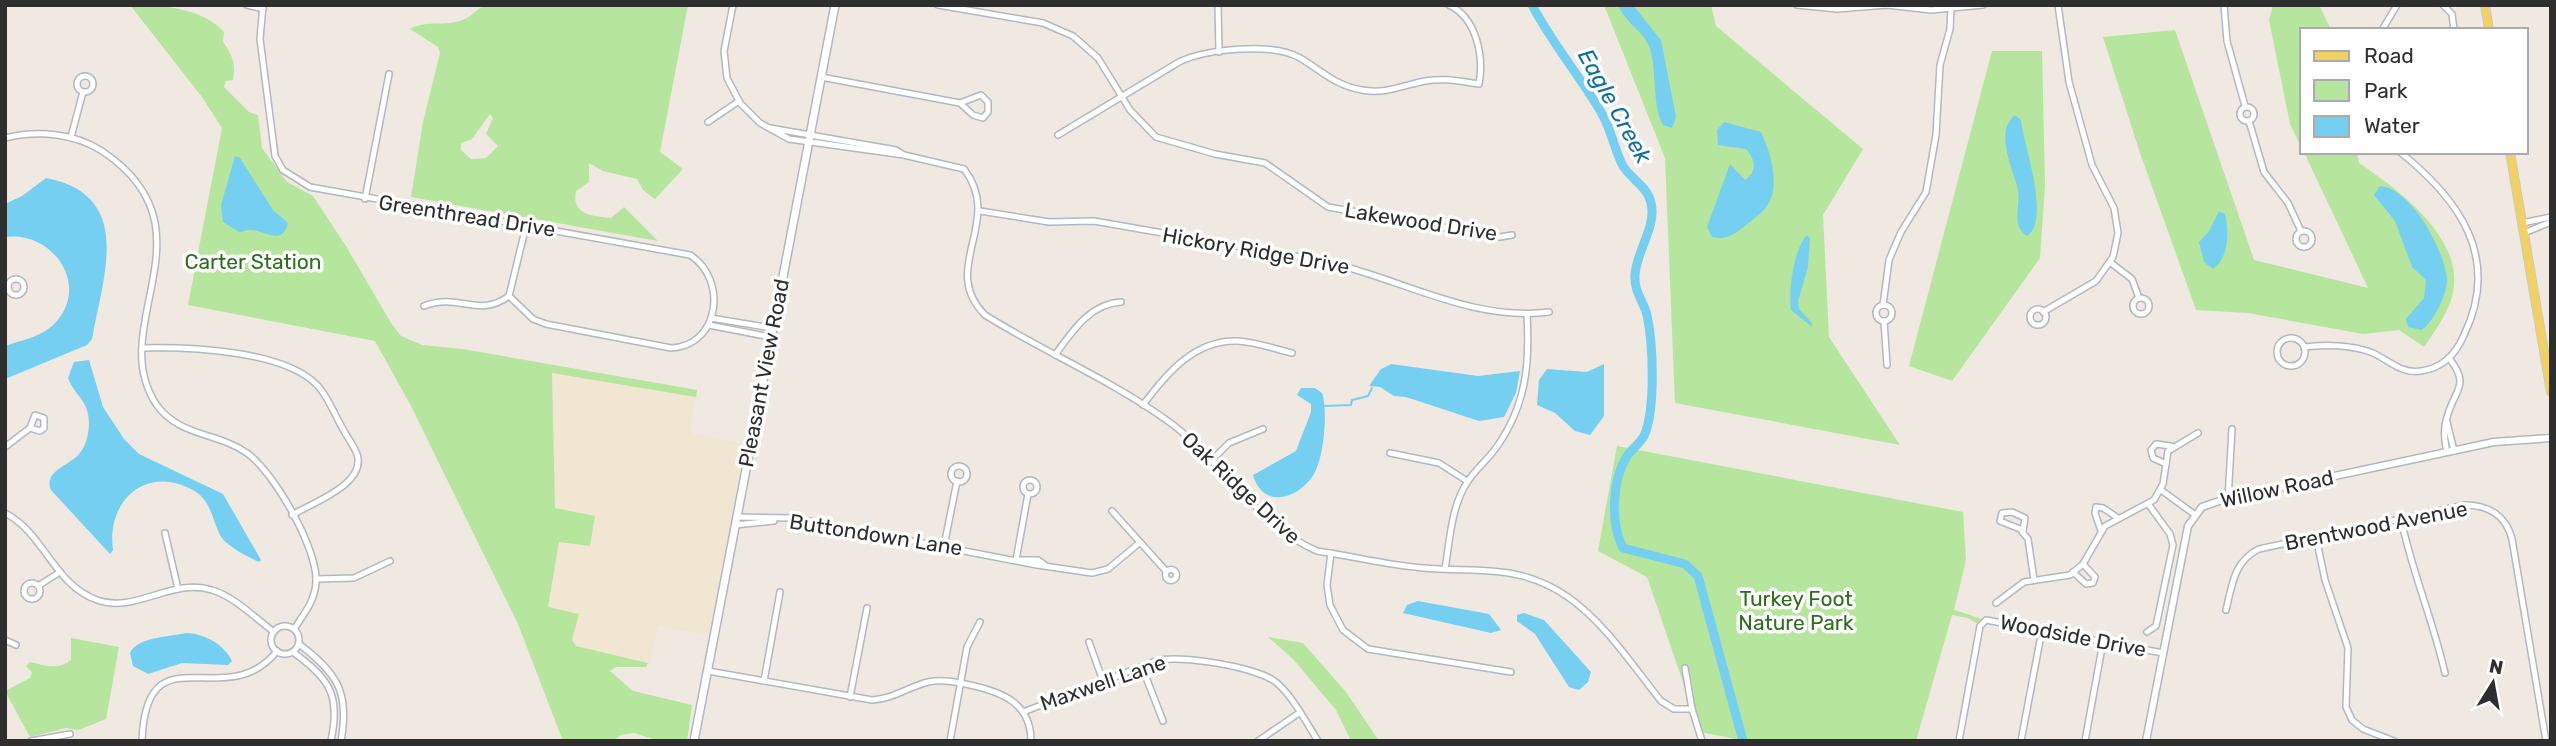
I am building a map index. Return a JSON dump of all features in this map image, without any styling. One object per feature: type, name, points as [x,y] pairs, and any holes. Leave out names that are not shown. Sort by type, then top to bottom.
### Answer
[{"type":"main road","name":"Pleasant View Road","points":[[694,741],[835,5]]},
{"type":"main road","points":[[2485,5],[2489,28]]},
{"type":"main road","points":[[2510,154],[2551,392]]},
{"type":"street","points":[[247,5],[263,7]]},
{"type":"street","points":[[708,122],[739,102],[727,78],[724,51],[733,5]]},
{"type":"street","name":"Lakewood Drive","points":[[939,5],[1057,28],[1086,46],[1146,130],[1156,137],[1215,155],[1265,163],[1328,207],[1500,237],[1512,235]]},
{"type":"street","points":[[1218,5],[1219,52]]},
{"type":"street","points":[[1058,135],[1189,57],[1219,52],[1271,49],[1299,57],[1325,77],[1362,90],[1390,92],[1435,80],[1479,84],[1481,73],[1475,34],[1466,18],[1449,5]]},
{"type":"street","points":[[1797,5],[1837,9],[1887,5],[1931,10],[1983,5]]},
{"type":"street","points":[[2043,312],[2089,288],[2111,263],[2117,243],[2116,216],[2092,165],[2069,82],[2058,5]]},
{"type":"street","points":[[2224,5],[2227,41],[2245,106],[2254,111],[2249,121],[2264,172],[2288,203],[2301,231]]},
{"type":"street","points":[[2383,28],[2397,5]]},
{"type":"street","points":[[2443,5],[2452,14],[2454,28]]},
{"type":"street","name":"Greenthread Drive","points":[[263,7],[260,38],[269,119],[275,156],[283,170],[310,187],[365,199],[690,255],[699,260],[711,279],[709,325]]},
{"type":"street","points":[[1887,365],[1884,321],[1876,313],[1883,305],[1889,260],[1901,232],[1926,192],[1936,135],[1940,65],[1950,29],[1951,8]]},
{"type":"street","points":[[365,199],[389,74]]},
{"type":"street","points":[[821,76],[960,103],[981,95],[988,102],[988,112],[983,118],[973,116],[960,103]]},
{"type":"street","points":[[71,137],[83,92]]},
{"type":"street","name":"Oak Ridge Drive","points":[[739,102],[751,115],[780,136],[904,155],[964,169],[979,194],[980,211],[966,285],[975,305],[1004,327],[1166,419],[1301,545],[1423,569],[1505,571],[1531,577],[1567,597],[1593,619],[1661,701],[1674,709],[1692,709]]},
{"type":"street","points":[[2245,106],[2240,117],[2249,121]]},
{"type":"street","points":[[6,135],[42,133],[71,137],[95,146],[115,160],[135,183],[150,207],[158,257],[142,348],[144,381],[167,419],[187,430],[233,445],[248,454],[262,467],[292,515],[312,553],[316,579],[310,604],[293,629]]},
{"type":"street","points":[[2304,347],[2303,360],[2296,365],[2283,364],[2278,357],[2278,348],[2284,340],[2294,339],[2304,347],[2319,345],[2363,350],[2394,367],[2413,372],[2427,370],[2449,358],[2461,342],[2477,306],[2480,283],[2477,257],[2451,201],[2431,177],[2402,154]]},
{"type":"street","name":"Hickory Ridge Drive","points":[[980,211],[1049,222],[1094,222],[1323,261],[1356,268],[1441,300],[1527,315],[1549,312]]},
{"type":"street","points":[[2522,223],[2551,217]]},
{"type":"street","points":[[2524,233],[2551,222]]},
{"type":"street","points":[[424,306],[441,299],[489,306],[509,296],[526,226]]},
{"type":"street","points":[[2111,263],[2132,279],[2140,298]]},
{"type":"street","points":[[509,296],[533,319],[546,324],[671,348],[694,344],[709,325],[771,337]]},
{"type":"street","points":[[1055,355],[1084,318],[1097,309],[1121,302]]},
{"type":"street","points":[[1883,305],[1892,312],[1891,317],[1884,321]]},
{"type":"street","points":[[1445,569],[1455,510],[1468,481],[1495,450],[1517,413],[1528,373],[1527,315]]},
{"type":"street","points":[[711,318],[772,328]]},
{"type":"street","points":[[1143,405],[1166,373],[1188,356],[1217,344],[1238,341],[1292,353]]},
{"type":"street","points":[[142,348],[181,348],[272,361],[299,370],[318,386],[358,456],[357,464],[348,484],[292,515]]},
{"type":"street","points":[[2449,358],[2458,371],[2460,386],[2446,419],[2450,451]]},
{"type":"street","points":[[5,447],[30,428]]},
{"type":"street","points":[[1212,460],[1229,443],[1263,429]]},
{"type":"street","points":[[2228,499],[2232,429]]},
{"type":"street","points":[[2166,464],[2153,458],[2151,450],[2156,444],[2171,446],[2199,433]]},
{"type":"street","name":"Willow Road","points":[[2146,741],[2188,526],[2194,514],[2207,504],[2502,441],[2551,438]]},
{"type":"street","points":[[1996,603],[2014,587],[2073,572],[2083,564],[2101,531],[2118,519],[2149,505],[2161,490],[2171,446]]},
{"type":"street","points":[[1390,453],[1439,463],[1468,481]]},
{"type":"street","points":[[944,546],[957,481]]},
{"type":"street","points":[[2161,490],[2194,514]]},
{"type":"street","points":[[1016,559],[1028,494]]},
{"type":"street","points":[[2147,632],[2156,626],[2173,540],[2149,505]]},
{"type":"street","name":"Brentwood Avenue","points":[[2226,610],[2233,577],[2244,559],[2259,549],[2472,505],[2493,511],[2505,523],[2512,539],[2546,741]]},
{"type":"street","points":[[2101,531],[2095,513],[2096,506],[2118,519]]},
{"type":"street","points":[[1112,511],[1138,544],[1166,571]]},
{"type":"street","points":[[2023,531],[2000,521],[2001,513],[2012,512],[2025,518],[2023,531],[2032,551],[2034,580]]},
{"type":"street","points":[[5,513],[29,532],[78,592],[99,601],[126,603],[178,589],[202,587],[217,592],[274,632]]},
{"type":"street","name":"Buttondown Lane","points":[[735,521],[764,524],[793,518],[1091,573],[1108,569],[1138,544]]},
{"type":"street","points":[[2401,519],[2410,562],[2435,627],[2445,673]]},
{"type":"street","points":[[165,533],[178,589]]},
{"type":"street","points":[[2316,537],[2325,580],[2348,648],[2346,707],[2352,720],[2363,729],[2394,741]]},
{"type":"street","points":[[1331,553],[1327,585],[1330,605],[1343,630],[1368,649],[1511,672]]},
{"type":"street","points":[[316,579],[354,578],[390,561]]},
{"type":"street","points":[[2073,572],[2086,583],[2093,583],[2095,577],[2083,564]]},
{"type":"street","points":[[38,586],[60,572]]},
{"type":"street","points":[[764,681],[780,592]]},
{"type":"street","points":[[850,697],[867,608]]},
{"type":"street","name":"Woodside Drive","points":[[1959,741],[1972,663],[1983,621],[2163,653]]},
{"type":"street","points":[[950,741],[969,641],[980,622]]},
{"type":"street","points":[[282,626],[293,629],[299,636],[299,644],[293,652],[284,654],[277,651],[271,642],[274,632],[282,626]]},
{"type":"street","points":[[2021,741],[2042,630]]},
{"type":"street","points":[[5,640],[16,645]]},
{"type":"street","points":[[1088,642],[1103,681]]},
{"type":"street","points":[[2085,741],[2103,642]]},
{"type":"street","points":[[299,644],[325,665],[340,688],[345,715],[341,741]]},
{"type":"street","points":[[142,741],[145,705],[163,683],[182,677],[242,677],[261,667],[277,651]]},
{"type":"street","points":[[293,652],[320,673],[330,688],[335,712],[331,741]]},
{"type":"street","name":"Maxwell Lane","points":[[1023,712],[1163,659],[1179,658],[1259,673],[1279,684],[1318,741]]},
{"type":"street","points":[[1142,667],[1163,722]]},
{"type":"street","points":[[1685,668],[1692,709],[1702,741]]},
{"type":"street","points":[[708,671],[850,697],[883,700],[926,682],[960,683],[1002,693],[1023,712],[1031,741]]},
{"type":"street","points":[[1258,741],[1299,713]]},
{"type":"street","points":[[31,741],[70,734]]},
{"type":"shaded area","points":[[552,372],[696,397],[690,430],[694,434],[746,444],[709,636],[658,625],[650,663],[576,646],[548,607],[559,542],[595,516],[555,509]]},
{"type":"green space","name":"Carter Station","points":[[130,5],[168,7],[193,12],[224,32],[223,42],[231,55],[234,69],[233,80],[226,81],[224,87],[249,112],[258,115],[262,148],[287,182],[313,196],[401,336],[422,345],[463,349],[697,390],[696,397],[552,373],[555,508],[595,516],[590,546],[559,542],[548,607],[579,614],[572,640],[576,646],[648,663],[646,667],[616,667],[610,671],[633,691],[692,705],[687,741],[659,741],[634,733],[621,735],[613,741],[563,741],[518,624],[411,406],[375,341],[188,305],[222,128],[202,97]]},
{"type":"green space","points":[[688,5],[660,152],[683,169],[655,199],[643,190],[637,179],[603,171],[589,163],[589,182],[576,191],[575,199],[580,210],[611,218],[624,207],[658,241],[411,197],[423,122],[440,53],[438,47],[410,29],[423,24],[460,21],[483,6]],"holes":[[[490,114],[493,118],[486,134],[498,146],[486,158],[471,159],[461,150],[461,143],[472,139]]]},
{"type":"green space","points":[[1604,5],[1711,5],[1716,26],[1863,149],[1823,215],[1829,337],[1900,445],[1675,403],[1665,158]]},
{"type":"green space","points":[[2273,5],[2319,5],[2330,28],[2300,28],[2300,145],[2290,124],[2269,20]]},
{"type":"green space","points":[[2175,30],[2254,260],[2368,288],[2305,154],[2357,154],[2359,163],[2390,185],[2422,214],[2436,230],[2446,248],[2453,266],[2454,285],[2447,309],[2424,347],[2399,330],[2363,334],[2248,313],[2196,310],[2139,150],[2103,37]]},
{"type":"green space","points":[[1992,51],[2042,51],[2045,186],[2040,258],[1952,381],[1909,366]]},
{"type":"green space","name":"Turkey Foot Nature Park","points":[[1617,446],[1963,512],[1966,560],[1954,610],[1982,619],[1978,624],[1968,618],[1952,615],[1916,741],[1746,741],[1700,732],[1647,577],[1598,551]]},
{"type":"green space","points":[[1268,637],[1303,643],[1346,692],[1379,741],[1351,741],[1336,710],[1293,659]]},
{"type":"green space","points":[[71,638],[119,647],[106,719],[78,730],[66,728],[30,737],[5,691],[30,678],[32,672],[26,666],[30,662],[57,666],[71,660]]},
{"type":"water","points":[[1618,5],[1633,5],[1661,40],[1676,117],[1672,128],[1663,125],[1660,117],[1650,49]]},
{"type":"water","points":[[2015,115],[2021,120],[2036,199],[2037,215],[2034,227],[2027,236],[2017,221],[2019,196],[2005,141],[2009,122]]},
{"type":"water","points":[[1724,122],[1761,132],[1771,161],[1774,183],[1773,193],[1763,211],[1735,233],[1717,238],[1712,237],[1707,227],[1730,164],[1745,180],[1752,173],[1754,165],[1746,149],[1718,145],[1717,130]]},
{"type":"water","points":[[235,156],[240,158],[273,210],[288,223],[282,234],[277,236],[250,230],[239,232],[223,222],[221,205]]},
{"type":"water","points":[[46,178],[74,187],[92,201],[103,220],[106,265],[102,290],[92,339],[87,345],[5,379],[5,346],[32,338],[50,328],[65,308],[69,293],[67,277],[61,263],[51,251],[38,242],[22,237],[5,237],[5,204],[22,196]]},
{"type":"water","points":[[2380,186],[2392,189],[2414,209],[2433,237],[2445,266],[2447,284],[2443,299],[2422,330],[2408,327],[2406,319],[2424,298],[2426,280],[2412,267],[2395,221],[2374,195]]},
{"type":"water","points":[[2219,211],[2225,214],[2227,244],[2222,258],[2213,269],[2204,262],[2199,242],[2209,231]]},
{"type":"water","points":[[1807,235],[1810,238],[1808,267],[1798,301],[1799,309],[1812,323],[1812,327],[1791,310],[1790,302],[1795,259]]},
{"type":"water","points":[[89,360],[103,407],[124,439],[139,454],[223,494],[261,560],[259,562],[227,543],[220,535],[204,499],[193,490],[176,483],[145,485],[133,492],[116,516],[112,532],[113,550],[110,554],[51,490],[49,483],[54,473],[79,454],[87,440],[87,409],[68,378],[74,362]]},
{"type":"water","points":[[1391,364],[1478,376],[1520,371],[1516,393],[1504,417],[1479,421],[1406,397],[1394,396],[1380,387],[1369,386],[1381,369]]},
{"type":"water","points":[[1604,364],[1604,416],[1590,435],[1575,431],[1555,413],[1537,405],[1539,380],[1547,369],[1587,372]]},
{"type":"water","points":[[1301,388],[1315,388],[1322,393],[1325,422],[1323,446],[1314,474],[1307,483],[1291,495],[1273,497],[1258,486],[1253,475],[1296,451],[1311,412],[1311,404],[1297,395]]},
{"type":"water","points":[[1418,601],[1489,614],[1501,630],[1491,633],[1403,613],[1407,605]]},
{"type":"water","points":[[1524,613],[1544,620],[1591,672],[1588,682],[1579,690],[1569,687],[1535,634],[1517,621],[1517,615]]},
{"type":"water","points":[[186,633],[213,641],[232,661],[228,665],[182,663],[148,674],[133,666],[130,653],[139,644],[154,638]]},
{"type":"waterway","name":"Eagle Creek","points":[[1532,5],[1601,112],[1626,171],[1643,188],[1651,203],[1651,221],[1635,275],[1649,327],[1652,358],[1650,410],[1644,436],[1627,456],[1618,477],[1614,502],[1619,538],[1623,548],[1685,564],[1698,576],[1743,741]]},
{"type":"waterway","points":[[1324,406],[1351,405],[1352,400],[1368,396],[1372,388]]}]
